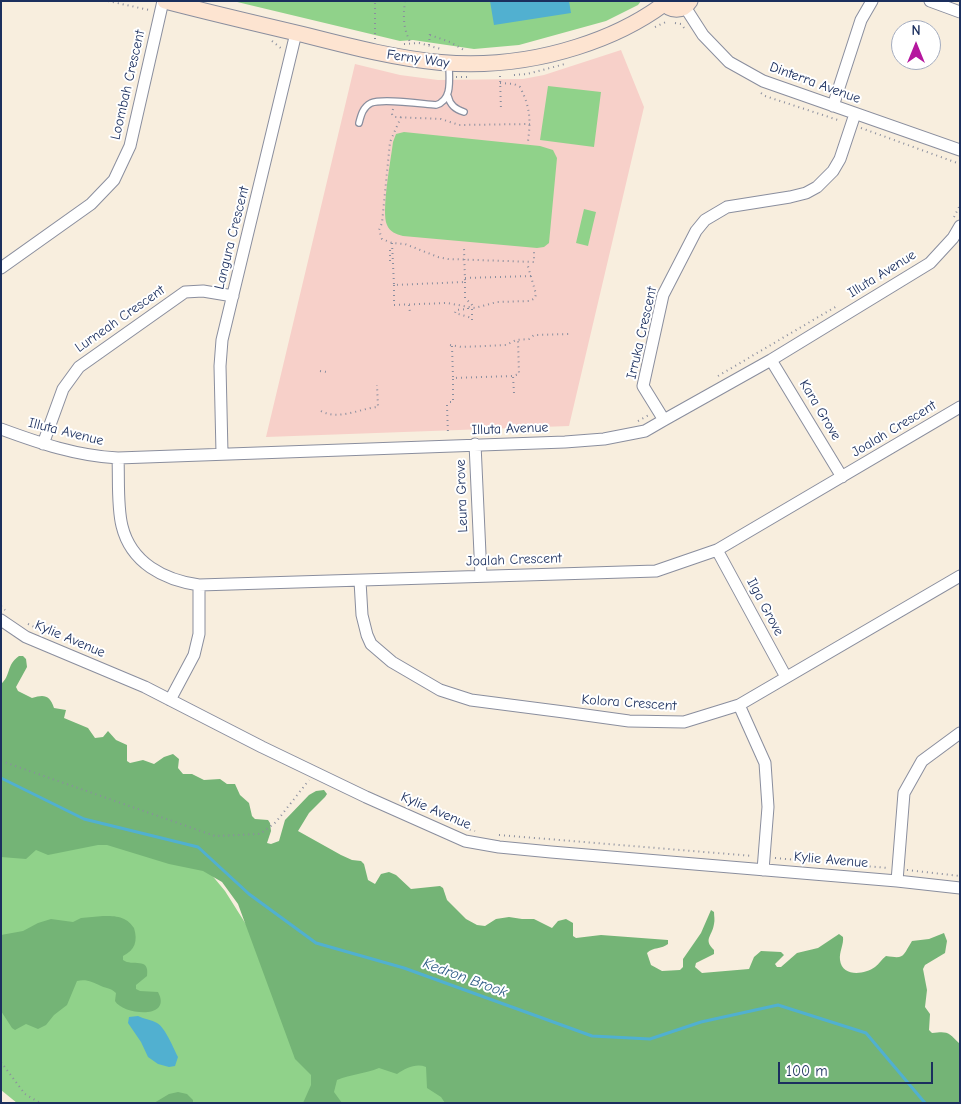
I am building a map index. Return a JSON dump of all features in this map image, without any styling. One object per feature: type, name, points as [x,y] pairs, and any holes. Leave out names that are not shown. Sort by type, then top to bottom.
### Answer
[{"type":"street","name":"Ferny Way","points":[[164,1],[408,59],[447,57],[476,65],[509,63],[544,57],[603,39],[647,17],[664,3],[674,10],[688,4]]},
{"type":"street","name":"Loombah Crescent","points":[[1,268],[91,204],[114,180],[130,146],[164,1]]},
{"type":"street","points":[[833,106],[861,20],[872,1]]},
{"type":"street","points":[[930,1],[960,12]]},
{"type":"street","name":"Dinterra Avenue","points":[[688,4],[702,35],[730,62],[763,80],[960,150]]},
{"type":"street","name":"Langura Crescent","points":[[222,453],[220,352],[296,33]]},
{"type":"street","name":"Irruka Crescent","points":[[662,416],[643,386],[663,296],[696,231],[705,220],[727,207],[790,197],[806,193],[817,187],[833,171],[843,150],[855,114]]},
{"type":"street","name":"Illuta Avenue","points":[[1,429],[43,444],[91,456],[118,458],[565,442],[604,439],[645,431],[662,416],[771,360],[930,263],[953,238],[956,223]]},
{"type":"street","name":"Lurneah Crescent","points":[[43,444],[63,389],[79,367],[184,292],[203,291],[233,296]]},
{"type":"street","name":"Kara Grove","points":[[771,360],[842,477]]},
{"type":"street","name":"Joalah Crescent","points":[[118,458],[122,526],[136,556],[148,566],[172,579],[199,585],[656,571],[717,550],[960,407]]},
{"type":"street","name":"Leura Grove","points":[[475,444],[481,576]]},
{"type":"street","name":"Ilga Grove","points":[[717,550],[786,678]]},
{"type":"street","name":"Kolora Crescent","points":[[360,581],[362,615],[366,635],[371,644],[392,662],[440,690],[471,700],[629,720],[684,722],[739,705],[960,576]]},
{"type":"street","points":[[170,700],[194,655],[199,634],[199,585]]},
{"type":"street","name":"Kylie Avenue","points":[[4,616],[26,637],[145,687],[316,773],[465,841],[499,847],[763,870],[898,875],[960,888]]},
{"type":"street","points":[[739,705],[765,763],[768,807],[763,870]]},
{"type":"street","points":[[898,875],[904,793],[922,761],[960,733]]},
{"type":"lane","points":[[447,57],[449,101],[453,106],[464,112]]},
{"type":"lane","points":[[360,123],[362,112],[371,104],[382,101],[436,105],[444,101],[448,96]]},
{"type":"path","points":[[375,1],[375,39]]},
{"type":"path","points":[[405,1],[403,16],[405,32],[411,44]]},
{"type":"path","points":[[429,45],[430,34],[450,42],[463,49],[464,52]]},
{"type":"path","points":[[402,44],[429,45],[447,57]]},
{"type":"path","points":[[500,76],[501,110]]},
{"type":"path","points":[[500,83],[514,84],[520,87],[529,109],[528,141]]},
{"type":"path","points":[[393,102],[392,114],[394,116],[441,120],[459,126],[530,124]]},
{"type":"path","points":[[401,117],[390,142],[382,223],[378,230],[382,239],[392,244],[405,244],[438,257],[464,260],[534,262],[534,251]]},
{"type":"path","points":[[861,128],[960,164]]},
{"type":"path","points":[[956,223],[960,204]]},
{"type":"path","points":[[392,244],[394,305],[447,303],[472,308],[497,302],[530,301],[535,298],[536,294],[527,262]]},
{"type":"path","points":[[464,248],[465,298],[471,303],[472,319],[455,313],[456,310],[468,308]]},
{"type":"path","points":[[390,250],[390,261],[393,261]]},
{"type":"path","points":[[465,278],[532,276]]},
{"type":"path","points":[[394,285],[465,282]]},
{"type":"path","points":[[409,305],[410,313]]},
{"type":"path","points":[[718,376],[838,305]]},
{"type":"path","points":[[450,402],[453,402],[451,345],[462,347],[506,345],[518,340],[530,339],[534,335],[571,334]]},
{"type":"path","points":[[453,378],[513,376],[519,374],[518,340]]},
{"type":"path","points":[[320,371],[327,372]]},
{"type":"path","points":[[513,376],[514,393]]},
{"type":"path","points":[[321,411],[326,414],[353,414],[378,407],[378,385]]},
{"type":"path","points":[[447,405],[448,436]]},
{"type":"path","points":[[636,422],[644,417],[662,416]]},
{"type":"path","points":[[1,606],[4,616]]},
{"type":"path","points":[[22,622],[49,634]]},
{"type":"path","points":[[1,761],[215,836],[260,834],[276,822],[316,773]]},
{"type":"path","points":[[459,827],[478,832]]},
{"type":"path","points":[[498,835],[764,857],[898,875],[960,876]]},
{"type":"path","points":[[1,1062],[25,1094],[40,1103]]},
{"type":"shaded area","points":[[621,50],[644,107],[569,426],[266,437],[355,64],[400,75],[438,80],[523,79],[544,75]]},
{"type":"green space","points":[[233,1],[641,1],[638,5],[606,21],[519,45],[474,49],[413,40],[400,41]]},
{"type":"green space","points":[[548,86],[601,92],[594,147],[540,140]]},
{"type":"green space","points":[[404,132],[540,146],[553,150],[557,158],[549,243],[544,247],[537,248],[403,236],[392,231],[388,227],[385,218],[387,185],[393,142],[396,134]]},
{"type":"green space","points":[[584,209],[596,212],[588,246],[576,243]]},
{"type":"green space","points":[[19,656],[23,656],[26,659],[27,667],[16,687],[18,691],[32,698],[43,696],[48,698],[51,700],[54,708],[66,710],[64,718],[88,728],[95,738],[103,737],[108,731],[116,740],[127,745],[127,761],[130,763],[143,760],[154,764],[164,757],[173,754],[179,759],[178,768],[183,774],[192,774],[204,780],[220,779],[227,784],[235,784],[240,795],[249,803],[252,816],[255,819],[268,820],[270,823],[271,831],[267,843],[271,844],[279,841],[285,820],[309,795],[316,791],[324,790],[327,794],[309,813],[298,831],[341,855],[352,860],[361,861],[364,864],[368,880],[375,884],[381,874],[389,872],[396,875],[411,889],[440,886],[443,888],[447,900],[466,919],[477,925],[485,926],[496,919],[509,917],[534,919],[552,928],[558,921],[566,919],[573,923],[573,936],[576,938],[601,935],[668,940],[666,946],[647,953],[651,965],[662,971],[680,970],[683,967],[683,959],[701,933],[711,910],[714,912],[714,921],[709,943],[714,950],[714,954],[696,963],[695,967],[702,973],[749,969],[754,957],[761,951],[781,952],[784,955],[775,964],[777,967],[781,967],[797,953],[818,948],[839,934],[843,937],[840,957],[842,966],[849,972],[860,973],[875,967],[886,956],[902,956],[912,941],[929,939],[944,933],[947,941],[945,953],[925,965],[923,969],[927,990],[925,1007],[930,1014],[929,1030],[932,1033],[948,1033],[960,1044],[960,1103],[445,1103],[441,1097],[427,1088],[426,1067],[415,1066],[397,1074],[379,1068],[337,1080],[334,1092],[342,1103],[303,1103],[311,1085],[311,1075],[295,1059],[238,904],[222,882],[203,871],[169,864],[107,845],[98,845],[48,855],[36,850],[26,859],[1,857],[1,684],[6,678],[12,663]]},
{"type":"green space","points":[[113,835],[206,868],[225,891],[266,956],[880,1103],[17,1103],[1,1090],[1,841]]},
{"type":"green space","points":[[103,916],[124,919],[134,928],[136,937],[133,948],[123,956],[123,960],[146,966],[147,976],[136,985],[136,989],[158,992],[161,1001],[159,1007],[153,1011],[145,1012],[127,1009],[115,1001],[116,993],[112,990],[89,981],[81,980],[77,981],[67,1005],[54,1015],[46,1025],[38,1029],[26,1024],[15,1030],[12,1028],[1,1011],[1,935],[23,931],[51,919],[73,922],[81,918]]},
{"type":"green space","points":[[178,1092],[187,1094],[193,1100],[193,1103],[154,1103],[169,1094]]},
{"type":"water","points":[[490,1],[569,1],[571,13],[494,25]]},
{"type":"water","points":[[138,1016],[155,1022],[163,1029],[178,1057],[175,1066],[169,1067],[158,1064],[148,1057],[141,1042],[128,1023],[129,1017]]},
{"type":"waterway","name":"Kedron Brook","points":[[1,778],[84,819],[198,847],[249,894],[316,943],[404,968],[592,1036],[650,1039],[701,1022],[778,1005],[866,1033],[925,1103]]}]
